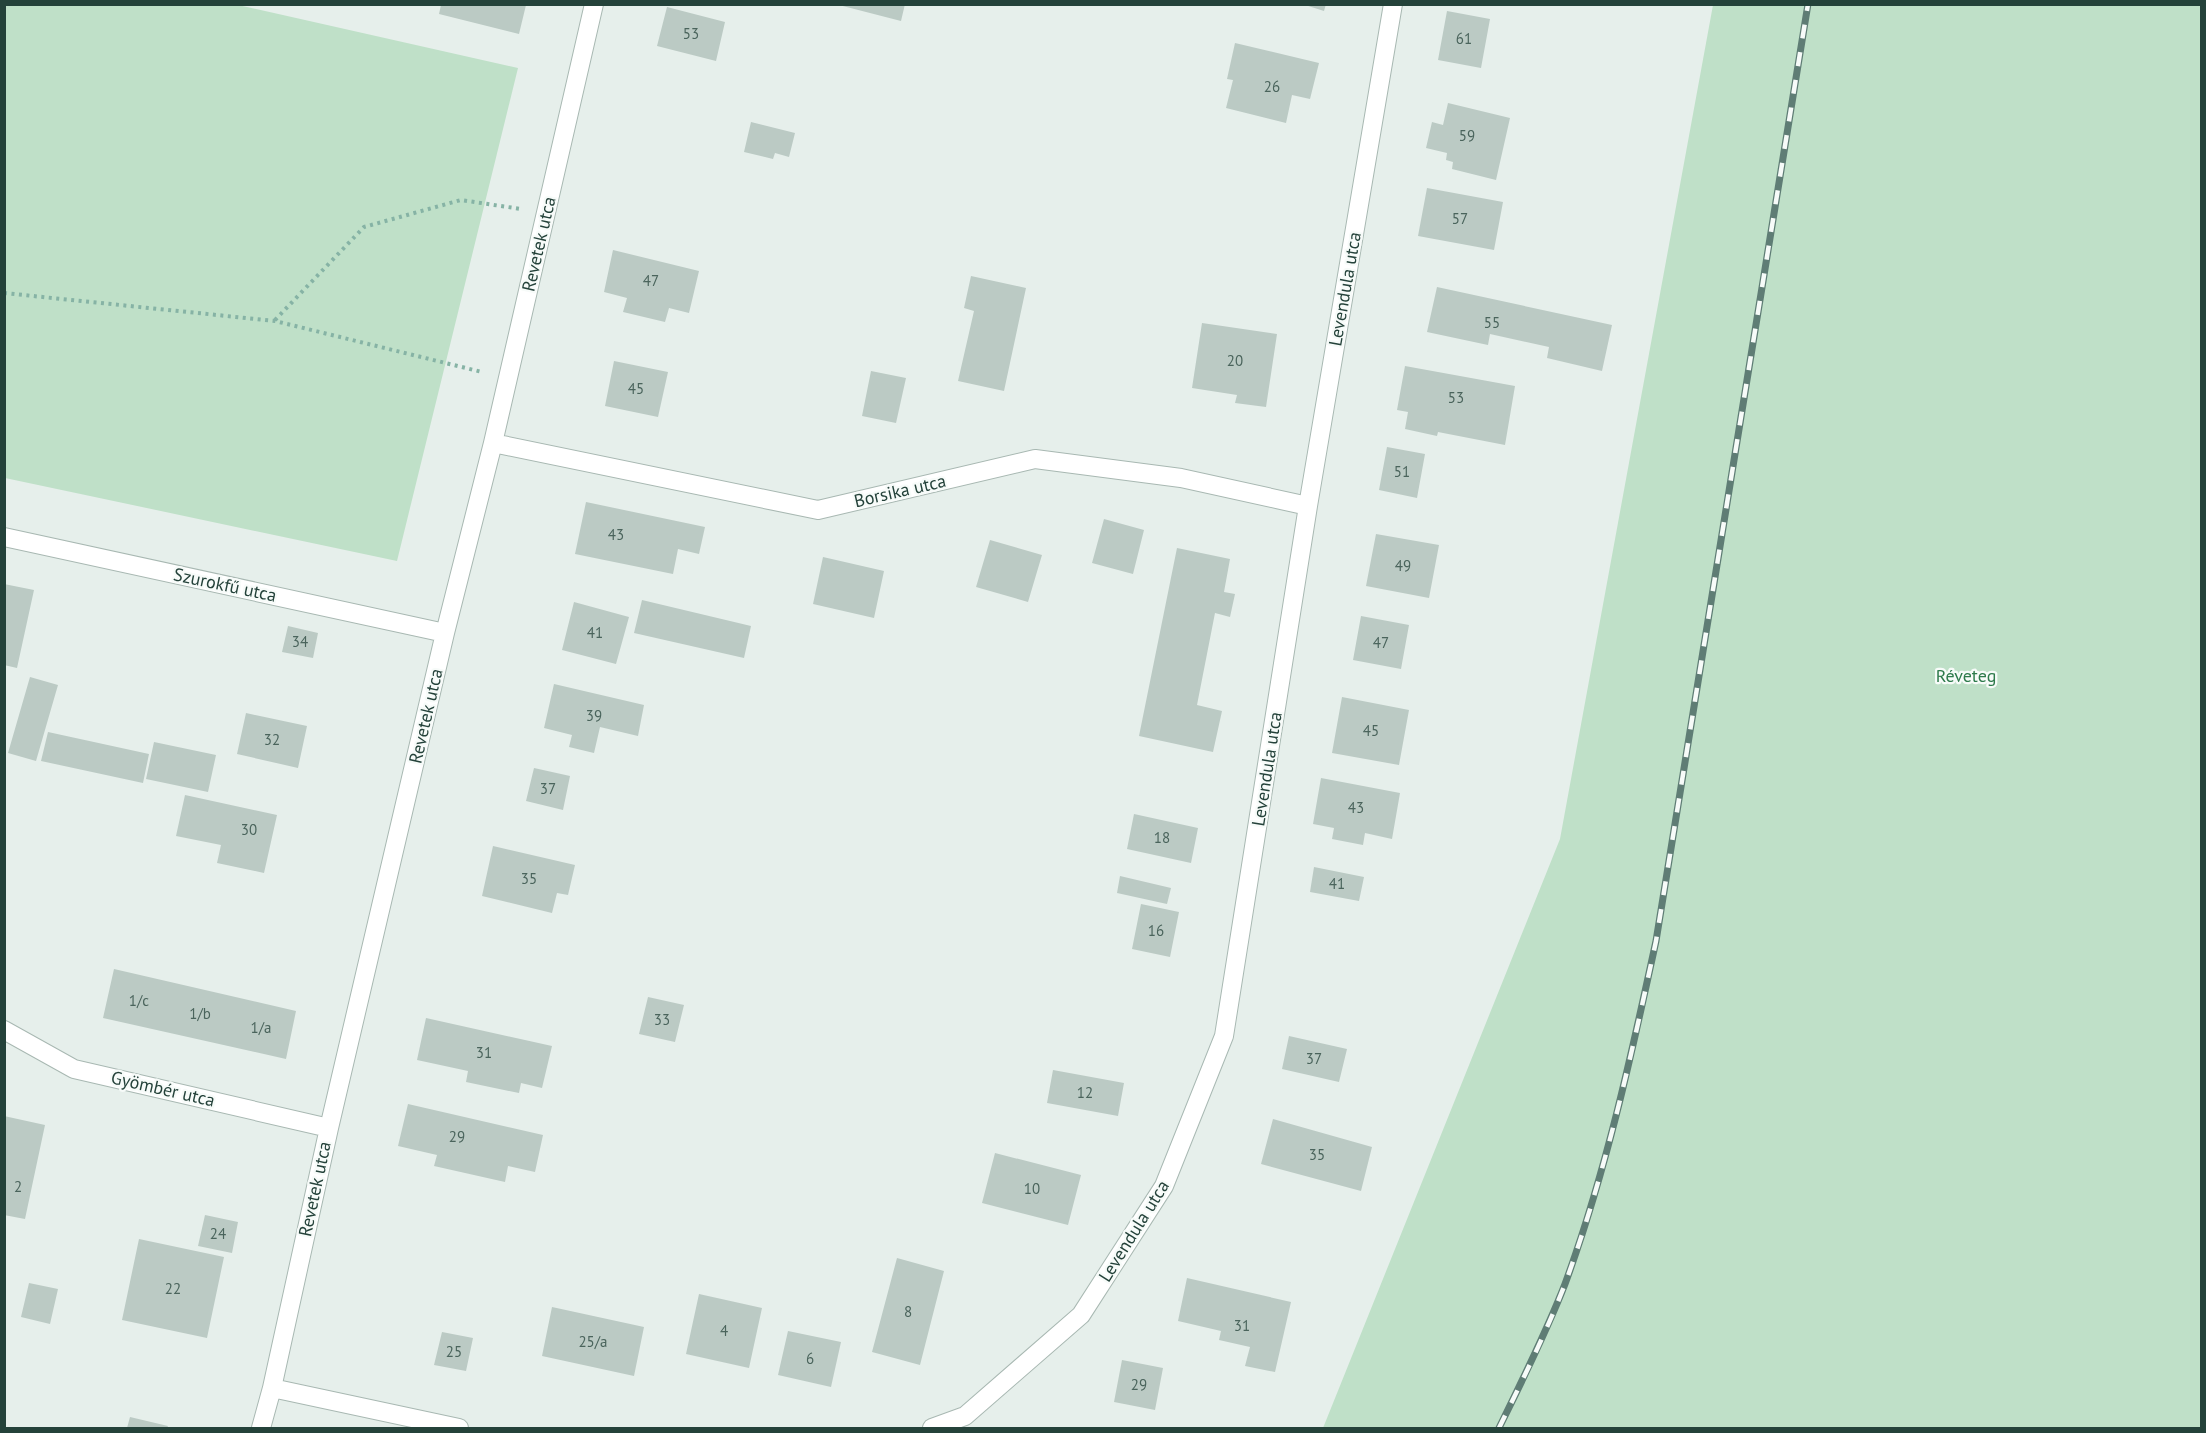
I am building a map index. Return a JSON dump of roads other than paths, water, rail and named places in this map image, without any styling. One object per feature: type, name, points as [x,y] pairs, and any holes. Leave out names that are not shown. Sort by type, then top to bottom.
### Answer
[{"type":"street","name":"Revetek utca","points":[[261,1428],[272,1388],[329,1128],[445,633],[493,443],[594,4]]},
{"type":"street","name":"Levendula utca","points":[[932,1428],[965,1416],[1081,1314],[1164,1186],[1224,1036],[1308,506],[1393,4]]},
{"type":"street","name":"Borsika utca","points":[[493,443],[818,510],[1035,459],[1181,478],[1308,506]]},
{"type":"street","name":"Szurokfű utca","points":[[4,537],[445,633]]},
{"type":"street","name":"Gyömbér utca","points":[[4,1030],[74,1069],[329,1128]]},
{"type":"street","points":[[272,1388],[459,1428]]},
{"type":"railway","points":[[1499,1428],[1550,1321],[1580,1242],[1605,1157],[1647,984],[1656,941],[1808,4]]},
{"type":"park label","name":"Réveteg","points":[[1966,676]]}]
